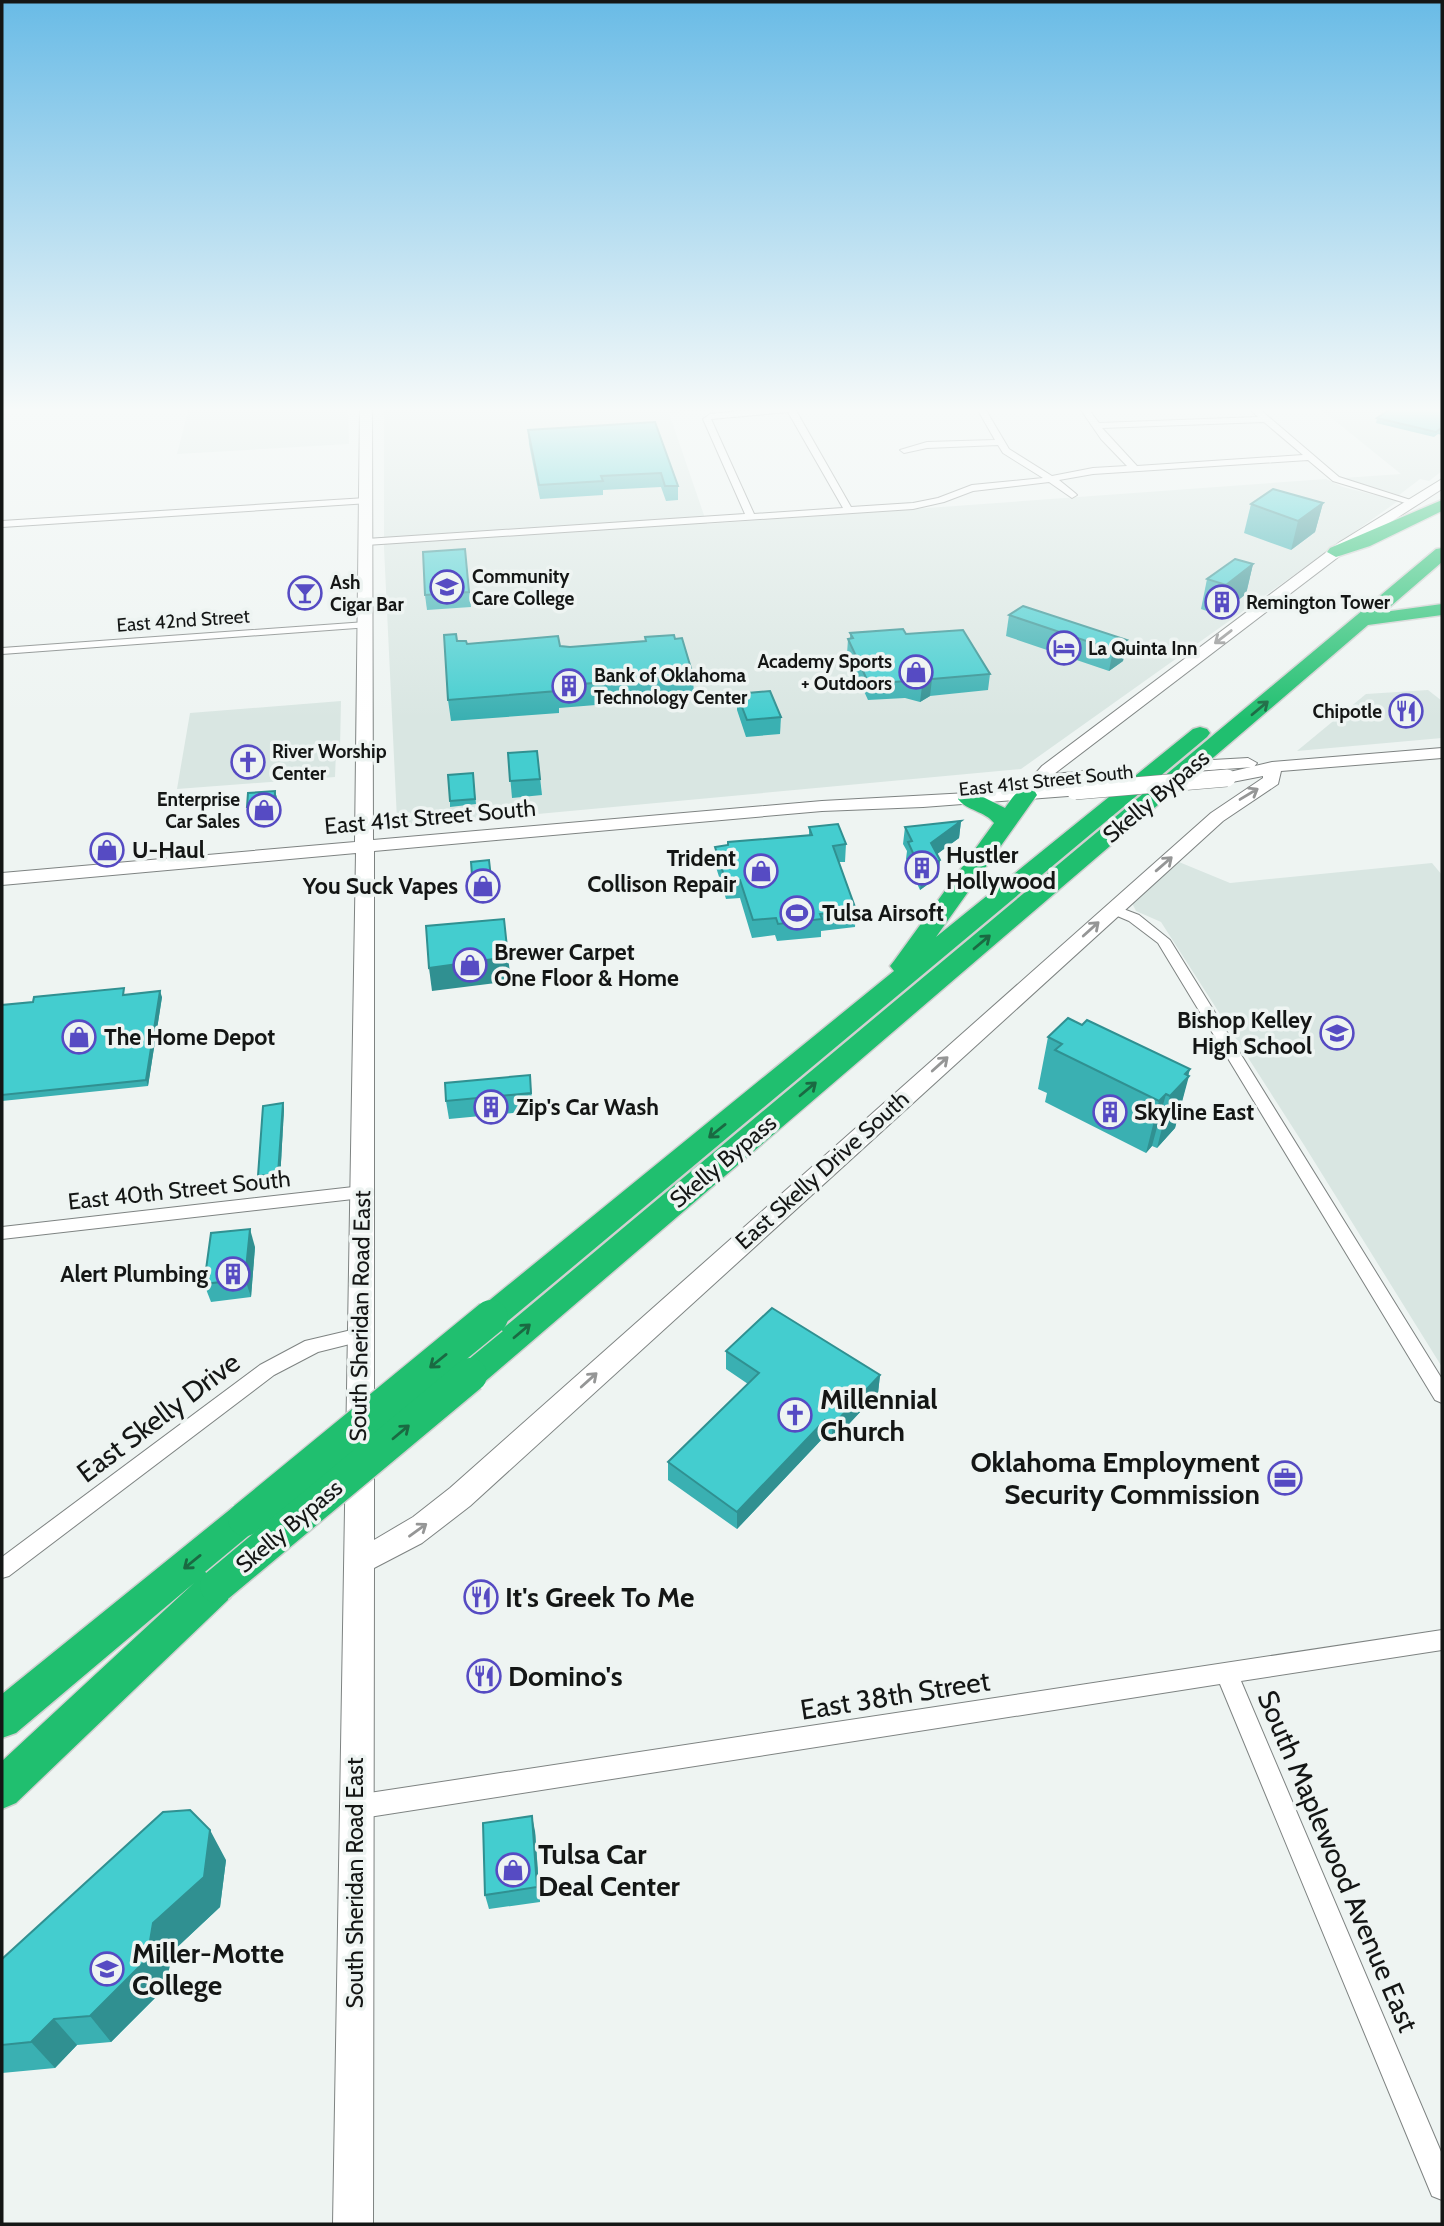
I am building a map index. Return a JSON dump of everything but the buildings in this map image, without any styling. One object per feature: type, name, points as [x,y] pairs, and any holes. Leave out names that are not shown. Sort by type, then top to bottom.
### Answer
[{"type":"highway","points":[[1336,552],[1364,542],[1430,511]]},
{"type":"highway","name":"Skelly Bypass","points":[[2,1719],[1442,534]]},
{"type":"highway","name":"Skelly Bypass","points":[[2,1768],[1442,553]]},
{"type":"highway","points":[[1364,620],[1442,610]]},
{"type":"highway","points":[[883,995],[1034,787]]},
{"type":"highway","points":[[969,799],[997,812],[1006,823]]},
{"type":"highway","points":[[2,1789],[217,1586]]},
{"type":"main road","name":"South Sheridan Road East","points":[[353,2224],[366,511]]},
{"type":"main road","points":[[1034,787],[1048,770],[1336,552],[1402,511]]},
{"type":"main road","name":"East 41st Street South","points":[[862,803],[919,793],[1034,787],[1075,791],[1241,777],[1272,767],[1442,753]]},
{"type":"main road","name":"East 41st Street South","points":[[2,879],[862,803],[969,799],[1094,775],[1244,762],[1272,767]]},
{"type":"main road","name":"East Skelly Drive South","points":[[358,1561],[399,1544],[460,1497],[1217,817],[1272,780],[1272,767]]},
{"type":"street","points":[[2,524],[210,511]]},
{"type":"street","points":[[748,511],[751,517]]},
{"type":"street","points":[[366,542],[849,511]]},
{"type":"street","name":"East 42nd Street","points":[[2,651],[366,625]]},
{"type":"street","points":[[1113,909],[1134,918],[1164,940],[1442,1395]]},
{"type":"street","name":"East 40th Street South","points":[[2,1233],[362,1192]]},
{"type":"street","name":"East Skelly Drive","points":[[2,1569],[267,1370],[302,1348],[360,1335]]},
{"type":"street","name":"East 38th Street","points":[[356,1807],[1442,1640]]},
{"type":"street","name":"South Maplewood Avenue East","points":[[1227,1675],[1442,2186]]},
{"type":"shaded area","points":[[384,511],[703,511],[707,524],[887,511],[1384,511],[1021,769],[409,826],[397,820]]},
{"type":"shaded area","points":[[1428,690],[1442,701],[1442,738],[1297,751],[1366,694]]},
{"type":"shaded area","points":[[341,701],[340,748],[336,751],[335,777],[177,789],[190,713]]},
{"type":"shaded area","name":"Bishop Kelley High School","points":[[1179,862],[1230,883],[1432,863],[1442,875],[1442,1367],[1161,922],[1136,911],[1132,903]]},
{"type":"place","name":"Community Care College","points":[[447,587]]},
{"type":"place","name":"Ash Cigar Bar","points":[[305,593]]},
{"type":"place","name":"Remington Tower","points":[[1222,602]]},
{"type":"place","name":"La Quinta Inn","points":[[1064,648]]},
{"type":"place","name":"Academy Sports + Outdoors","points":[[916,672]]},
{"type":"place","name":"Bank of Oklahoma Technology Center","points":[[569,686]]},
{"type":"place","name":"Chipotle","points":[[1406,711]]},
{"type":"place","name":"River Worship Center","points":[[248,762]]},
{"type":"place","name":"Enterprise Car Sales","points":[[264,810]]},
{"type":"place","name":"U-Haul","points":[[107,850]]},
{"type":"place","name":"Hustler Hollywood","points":[[922,868]]},
{"type":"place","name":"Trident Collison Repair","points":[[761,871]]},
{"type":"place","name":"You Suck Vapes","points":[[483,886]]},
{"type":"place","name":"Tulsa Airsoft","points":[[797,913]]},
{"type":"place","name":"Brewer Carpet One Floor & Home","points":[[470,965]]},
{"type":"place","name":"Bishop Kelley High School","points":[[1337,1033]]},
{"type":"place","name":"The Home Depot","points":[[79,1037]]},
{"type":"place","name":"Zip's Car Wash","points":[[491,1107]]},
{"type":"place","name":"Skyline East","points":[[1110,1112]]},
{"type":"place","name":"Alert Plumbing","points":[[233,1274]]},
{"type":"place","name":"Millennial Church","points":[[795,1415]]},
{"type":"place","name":"Oklahoma Employment Security Commission","points":[[1285,1478]]},
{"type":"place","name":"It's Greek To Me","points":[[481,1597]]},
{"type":"place","name":"Domino's","points":[[484,1676]]},
{"type":"place","name":"Tulsa Car Deal Center","points":[[513,1870]]},
{"type":"place","name":"Miller-Motte College","points":[[107,1969]]}]
